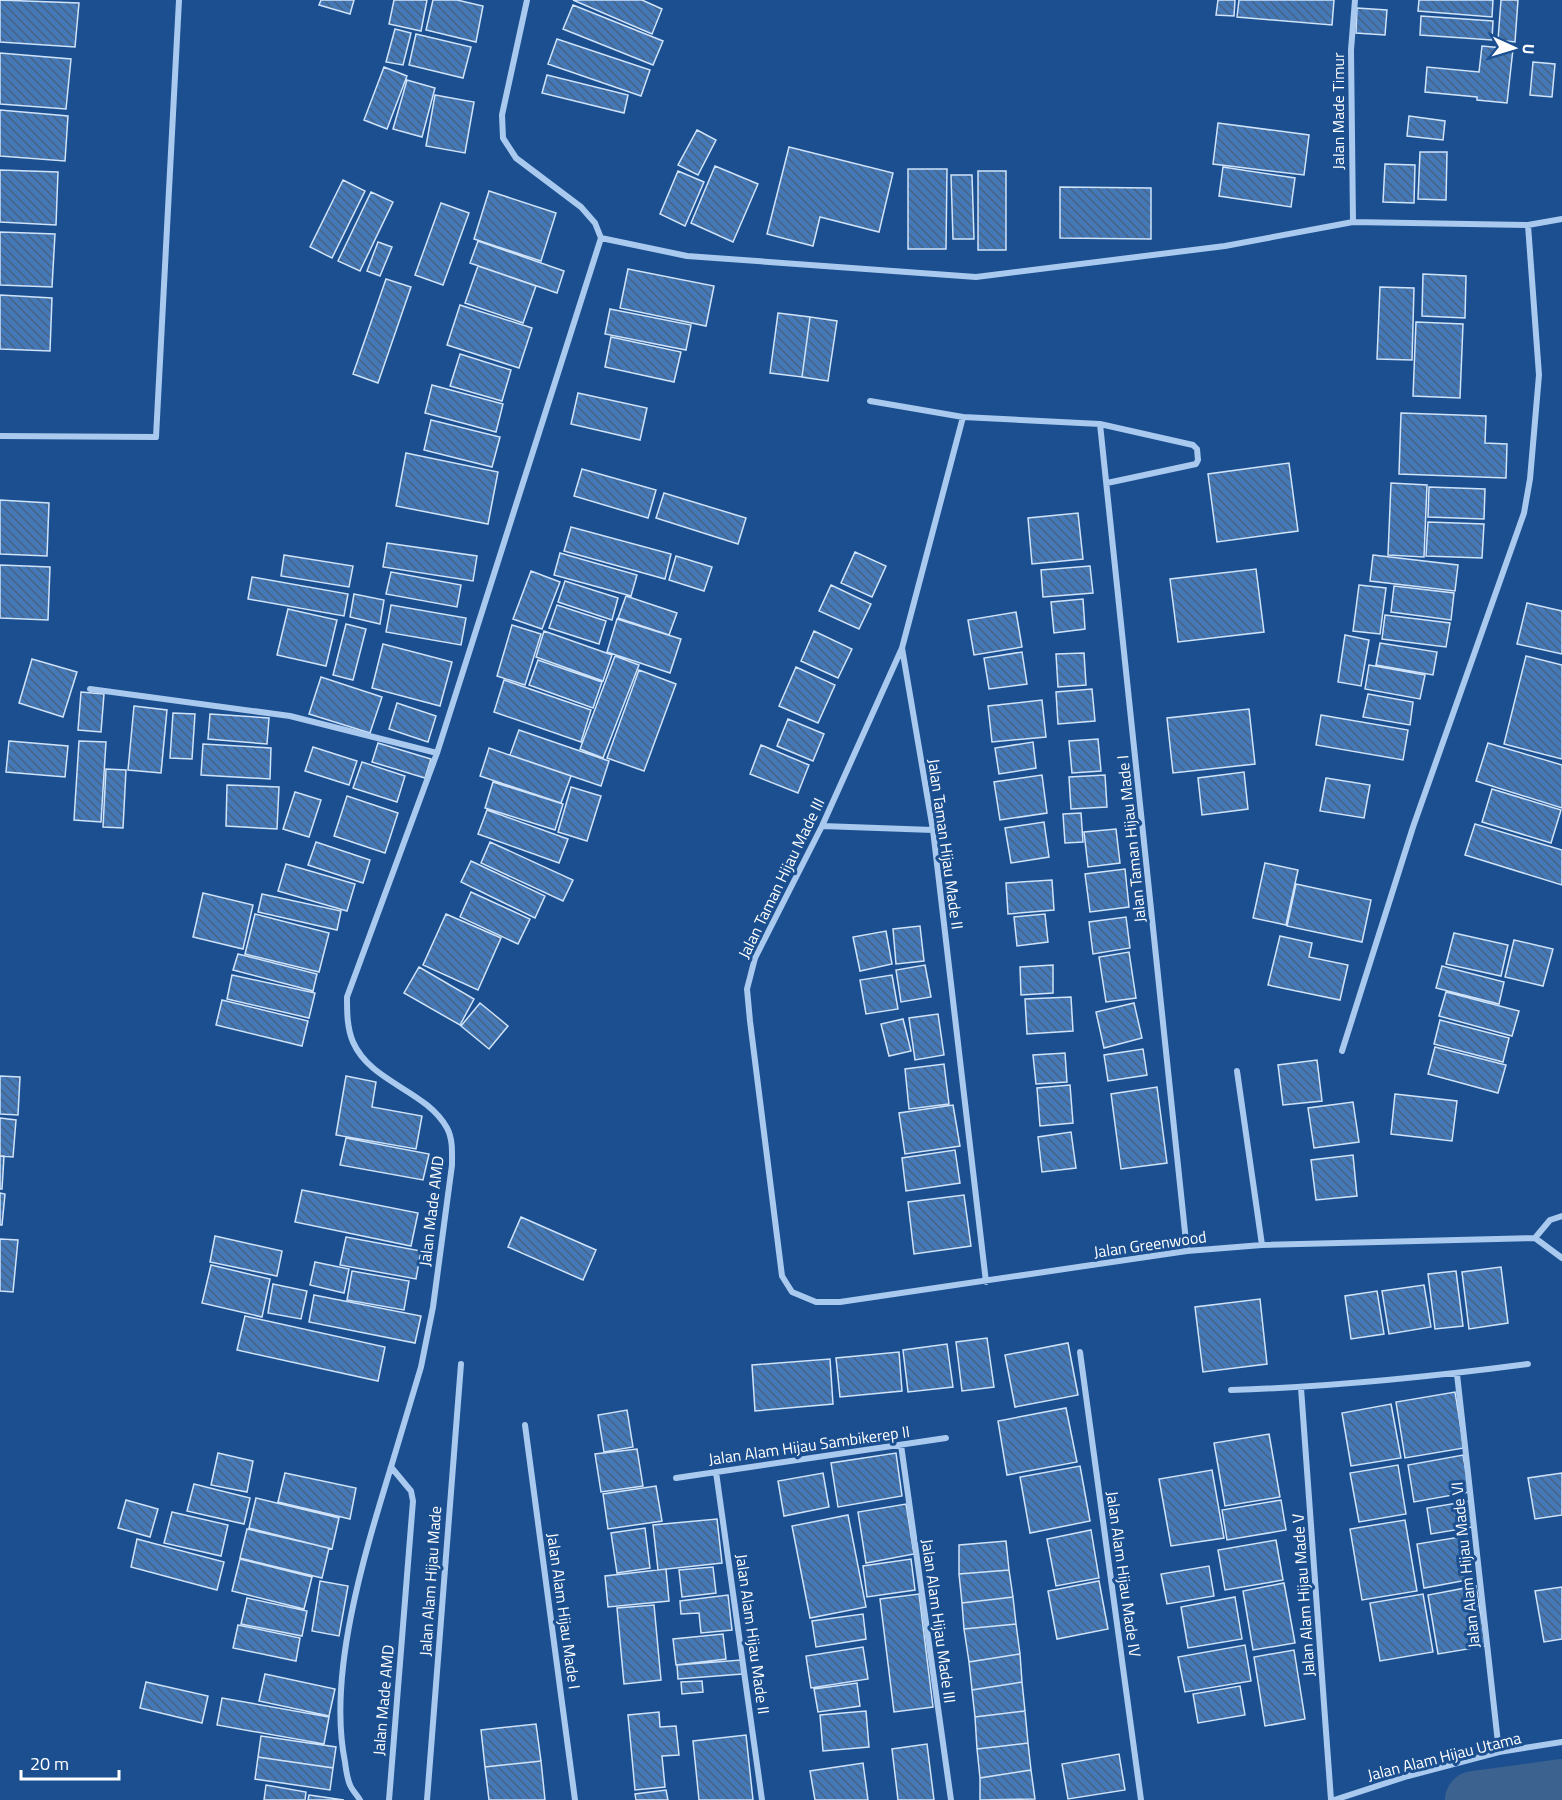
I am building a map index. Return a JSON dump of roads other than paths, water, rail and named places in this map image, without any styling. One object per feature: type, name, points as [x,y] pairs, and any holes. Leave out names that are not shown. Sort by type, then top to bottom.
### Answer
[{"type":"street","points":[[0,436],[156,437],[179,0]]},
{"type":"street","points":[[90,689],[290,716],[437,753],[601,238],[595,223],[580,207],[516,158],[503,138],[502,115],[526,0]]},
{"type":"street","name":"Jalan Made Timur","points":[[1353,222],[1351,50],[1355,0]]},
{"type":"street","points":[[601,238],[687,256],[976,277],[1225,246],[1353,222],[1528,225],[1562,219]]},
{"type":"street","points":[[1342,1051],[1413,827],[1524,513],[1530,479],[1539,375],[1528,225]]},
{"type":"street","points":[[870,401],[963,417],[1100,424],[1192,445],[1197,449],[1196,464],[1107,483]]},
{"type":"street","name":"Jalan Taman Hijau Made II","points":[[963,417],[902,648],[933,830],[986,1282]]},
{"type":"street","name":"Jalan Taman Hijau Made I","points":[[1100,424],[1187,1251]]},
{"type":"street","name":"Jalan Taman Hijau Made III","points":[[782,1276],[747,989],[755,958],[822,826],[902,648]]},
{"type":"street","name":"Jalan Made AMD","points":[[360,1800],[349,1784],[340,1739],[342,1680],[349,1632],[368,1541],[421,1368],[433,1307],[452,1164],[452,1146],[447,1130],[437,1114],[381,1075],[364,1060],[353,1042],[347,1018],[347,997],[437,753]]},
{"type":"street","points":[[822,826],[933,830]]},
{"type":"street","points":[[1237,1071],[1262,1245]]},
{"type":"street","points":[[1562,1216],[1550,1220],[1534,1238],[1562,1258]]},
{"type":"street","name":"Jalan Greenwood","points":[[782,1276],[792,1292],[816,1302],[840,1302],[1187,1251],[1262,1245],[1534,1238]]},
{"type":"street","name":"Jalan Alam Hijau Made IV","points":[[1080,1352],[1142,1800]]},
{"type":"street","name":"Jalan Alam Hijau Made","points":[[427,1800],[461,1364]]},
{"type":"street","points":[[1231,1390],[1301,1388],[1457,1374],[1528,1364]]},
{"type":"street","name":"Jalan Alam Hijau Made VI","points":[[1457,1374],[1499,1752]]},
{"type":"street","name":"Jalan Alam Hijau Made V","points":[[1301,1388],[1332,1800]]},
{"type":"street","name":"Jalan Alam Hijau Made I","points":[[525,1425],[575,1800]]},
{"type":"street","name":"Jalan Alam Hijau Sambikerep II","points":[[675,1478],[946,1438]]},
{"type":"street","name":"Jalan Alam Hijau Made III","points":[[901,1445],[951,1800]]},
{"type":"street","name":"Jalan Made AMD","points":[[389,1800],[413,1501],[411,1491],[390,1467]]},
{"type":"street","name":"Jalan Alam Hijau Made II","points":[[716,1472],[762,1800]]},
{"type":"street","name":"Jalan Alam Hijau Utama","points":[[1332,1800],[1408,1776],[1499,1752],[1562,1742]]},
{"type":"waterway","points":[[1474,1800],[1562,1788]]}]
